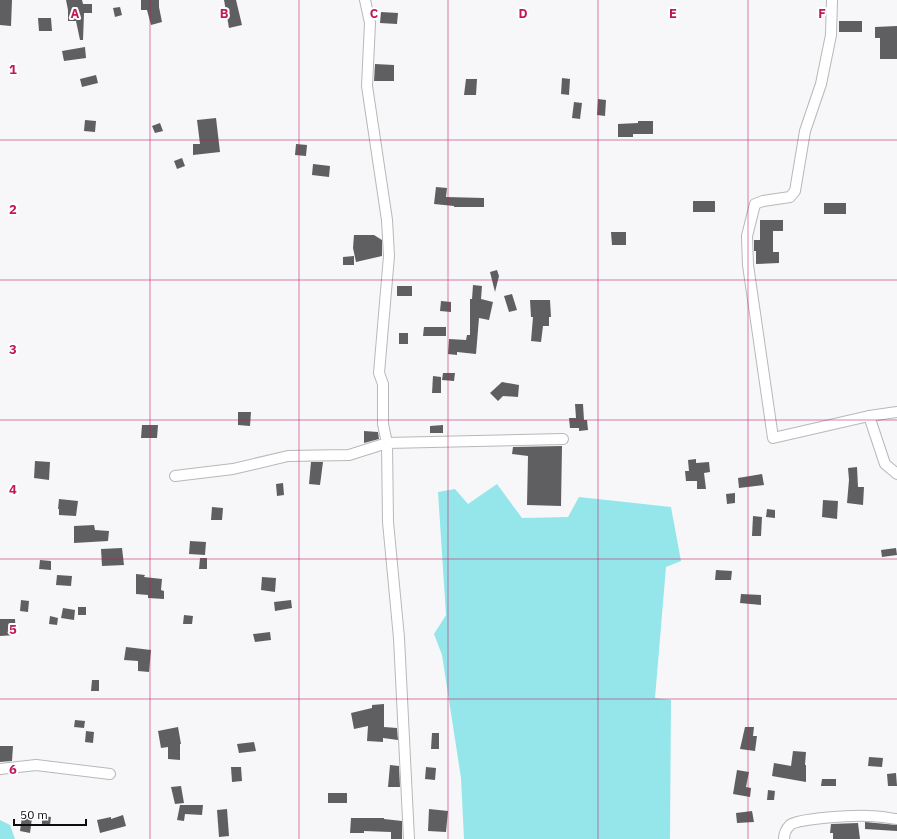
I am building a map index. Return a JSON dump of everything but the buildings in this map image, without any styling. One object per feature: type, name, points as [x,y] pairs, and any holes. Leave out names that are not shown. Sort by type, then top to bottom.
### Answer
[{"type":"street","points":[[365,0],[370,23],[367,86],[387,220],[389,256],[379,373],[383,384],[383,424],[387,443],[388,522],[399,638],[409,839]]},
{"type":"street","points":[[832,0],[831,35],[821,84],[805,131],[795,191],[790,197],[762,201],[755,204],[747,236],[748,266],[773,438],[869,416],[897,412]]},
{"type":"street","points":[[869,416],[885,464],[897,474]]},
{"type":"street","points":[[175,476],[233,469],[288,456],[349,455],[387,443],[563,439]]},
{"type":"street","points":[[0,769],[36,765],[110,774]]},
{"type":"street","points":[[784,839],[784,835],[790,825],[795,822],[814,819],[868,816],[897,819]]},
{"type":"water","points":[[497,484],[522,518],[568,517],[579,497],[671,507],[681,561],[666,567],[655,698],[671,700],[670,839],[464,839],[461,778],[442,655],[434,634],[446,615],[438,492],[455,489],[468,504]]},
{"type":"water","points":[[0,820],[10,825],[15,839],[0,839]]}]
